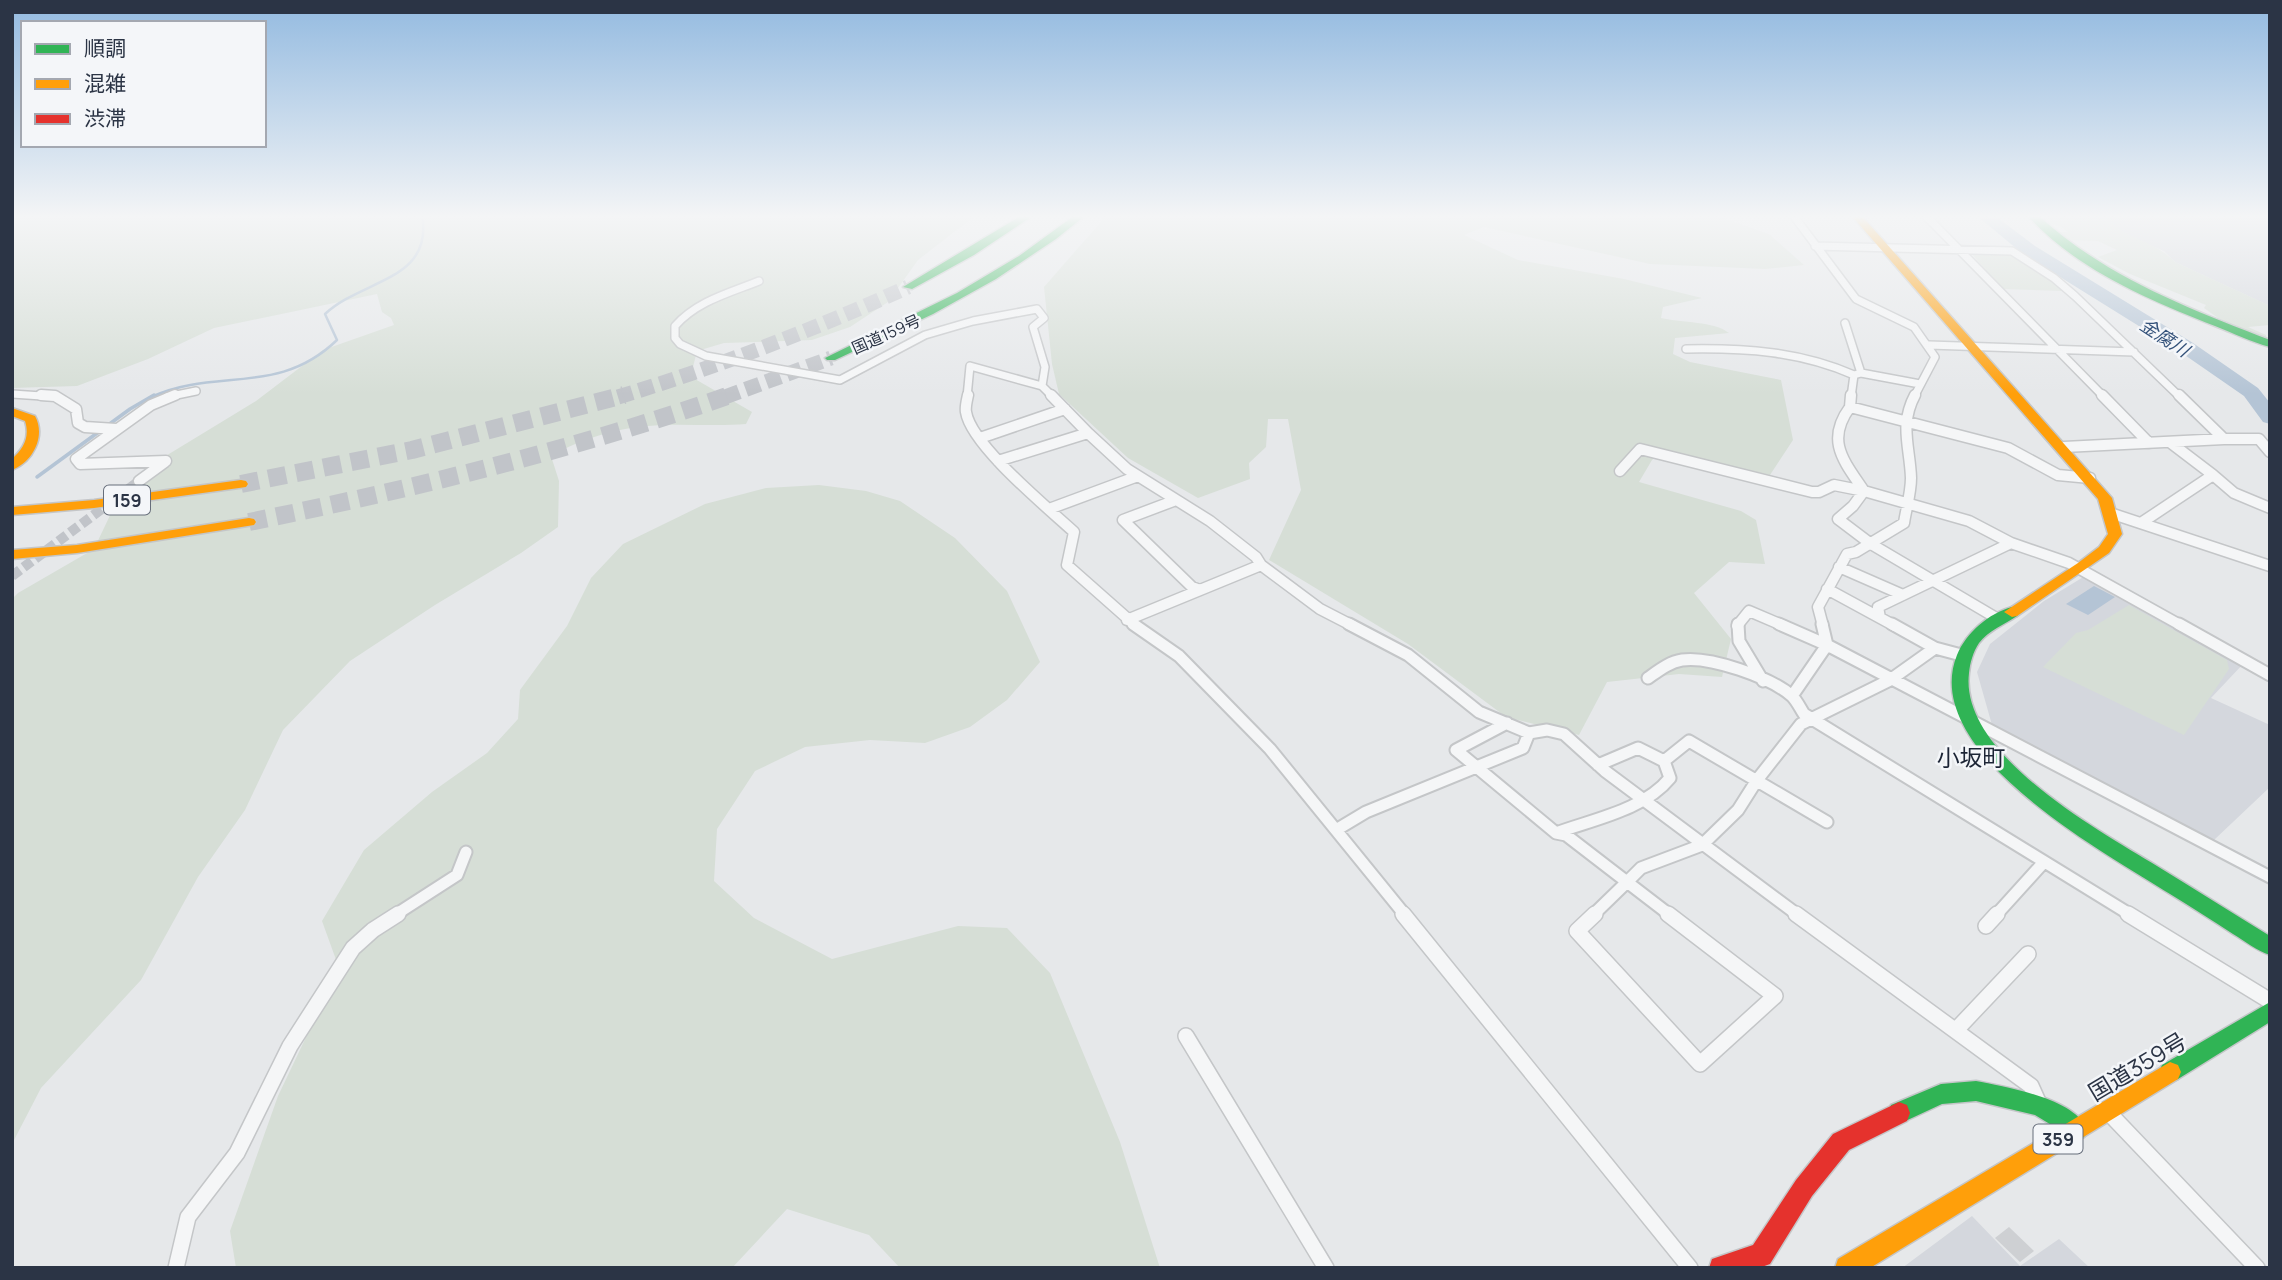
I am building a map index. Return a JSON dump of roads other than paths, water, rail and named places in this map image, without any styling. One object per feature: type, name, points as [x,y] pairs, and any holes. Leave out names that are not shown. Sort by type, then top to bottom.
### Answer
[{"type":"main road","name":"国道159号","points":[[908,287],[930,275]]},
{"type":"main road","name":"国道159号","points":[[831,358],[916,320],[998,275]]},
{"type":"main road","points":[[1909,275],[2090,478],[2105,498],[2115,534],[2111,542],[2079,569],[1998,619],[1973,639],[1960,673],[1960,696],[1968,720],[2004,766],[2043,800],[2132,861],[2270,947]]},
{"type":"main road","points":[[2115,275],[2210,320],[2270,344]]},
{"type":"main road","points":[[12,411],[31,419],[36,434],[32,446],[12,466]]},
{"type":"main road","points":[[12,423],[20,430],[21,438],[12,454]]},
{"type":"main road","name":"159","points":[[12,511],[94,504],[241,484]]},
{"type":"main road","name":"159","points":[[12,556],[77,549],[249,522]]},
{"type":"main road","name":"国道359号","points":[[1847,1268],[2270,1011]]},
{"type":"main road","points":[[1721,1268],[1756,1263],[1804,1188],[1841,1142],[1941,1094],[1976,1091],[2040,1106],[2076,1129]]},
{"type":"street","points":[[1793,696],[1827,645],[1818,607],[1847,554],[1871,544],[1904,523],[1911,479],[1905,442],[1908,408],[1935,357],[1914,327],[1856,299],[1837,275]]},
{"type":"street","points":[[1983,275],[2150,443]]},
{"type":"street","points":[[2049,275],[2224,439]]},
{"type":"street","points":[[759,281],[687,312],[675,326],[675,338],[680,344],[706,356],[840,380],[858,374],[919,337],[998,316],[1037,309],[1044,318],[1033,327],[1045,367],[1042,386]]},
{"type":"street","points":[[1845,323],[1858,374],[1850,407],[1843,414],[1835,438],[1839,452],[1864,491]]},
{"type":"street","points":[[1929,345],[2134,352]]},
{"type":"street","points":[[1686,349],[1767,348],[1831,363],[1858,374],[1920,384]]},
{"type":"street","points":[[1690,1268],[1270,749],[1179,656],[1127,620],[1067,565],[1073,532],[998,461],[980,438],[967,413],[970,366],[1042,386],[1138,476],[1210,521],[1256,557],[1261,565],[1320,609],[1408,654],[1479,712],[1530,733],[1547,730],[1564,734],[1598,765],[1702,845],[2031,1086],[2040,1106]]},
{"type":"street","points":[[139,481],[166,461],[80,464],[76,459],[113,429],[167,397],[195,391]]},
{"type":"street","points":[[12,394],[55,396],[76,409],[78,423],[113,429]]},
{"type":"street","points":[[1850,407],[2008,448],[2058,475],[2090,478]]},
{"type":"street","points":[[980,438],[1065,409]]},
{"type":"street","points":[[998,461],[1088,432]]},
{"type":"street","points":[[2064,447],[2259,439],[2270,452]]},
{"type":"street","points":[[2172,443],[2234,493],[2270,508]]},
{"type":"street","points":[[1620,471],[1640,449],[1811,492],[1819,492],[1834,485],[1864,491],[1969,522],[2011,543],[2069,563],[2270,675]]},
{"type":"street","points":[[2141,523],[2213,475]]},
{"type":"street","points":[[1049,509],[1138,476]]},
{"type":"street","points":[[1864,491],[1853,506],[1838,519],[1871,544],[1998,619]]},
{"type":"street","points":[[1176,500],[1123,520],[1192,587],[1200,590]]},
{"type":"street","points":[[2109,513],[2270,566]]},
{"type":"street","points":[[1880,618],[1878,607],[2011,543]]},
{"type":"street","points":[[1127,620],[1261,565]]},
{"type":"street","points":[[1839,567],[1903,595]]},
{"type":"street","points":[[1827,589],[1935,648],[1965,656]]},
{"type":"street","points":[[1763,681],[1739,641],[1737,626],[1749,611],[1827,645],[2270,877]]},
{"type":"street","points":[[1507,723],[1456,750],[1556,833],[1566,835],[1627,882],[1775,996],[1700,1064],[1577,931],[1627,882],[1641,868],[1702,845],[1738,810],[1757,780],[1801,724],[1890,680],[1935,648]]},
{"type":"street","points":[[1648,678],[1668,665],[1686,660],[1712,662],[1763,681],[1793,696],[1804,714],[2270,1001]]},
{"type":"street","points":[[1336,830],[1366,812],[1523,748],[1530,733]]},
{"type":"street","points":[[1664,761],[1689,741],[1827,822]]},
{"type":"street","points":[[1556,833],[1644,800],[1658,793],[1670,778],[1664,761],[1638,748],[1598,765]]},
{"type":"street","points":[[176,1268],[188,1217],[237,1153],[290,1046],[353,948],[373,930],[457,875],[466,852]]},
{"type":"street","points":[[1986,926],[2044,862]]},
{"type":"street","points":[[1956,1030],[2028,954]]},
{"type":"street","points":[[1186,1035],[1326,1268]]},
{"type":"street","points":[[2107,1111],[2257,1268]]},
{"type":"water","points":[[2094,586],[2115,597],[2088,615],[2066,604]]},
{"type":"waterway","points":[[151,397],[199,383],[269,375],[292,369],[315,358],[337,340],[325,314],[340,302],[394,275]]},
{"type":"waterway","name":"金腐川","points":[[2069,275],[2186,347],[2251,392],[2270,418]]},
{"type":"waterway","points":[[37,477],[130,409],[154,395]]},
{"type":"tunnel","points":[[618,397],[764,347],[908,287]]},
{"type":"tunnel","points":[[725,397],[831,358]]},
{"type":"tunnel","points":[[241,484],[412,450],[624,395]]},
{"type":"tunnel","points":[[249,522],[492,467],[612,433],[730,395]]},
{"type":"tunnel","points":[[12,576],[139,481]]},
{"type":"district","name":"小坂町","points":[[1971,757]]}]
